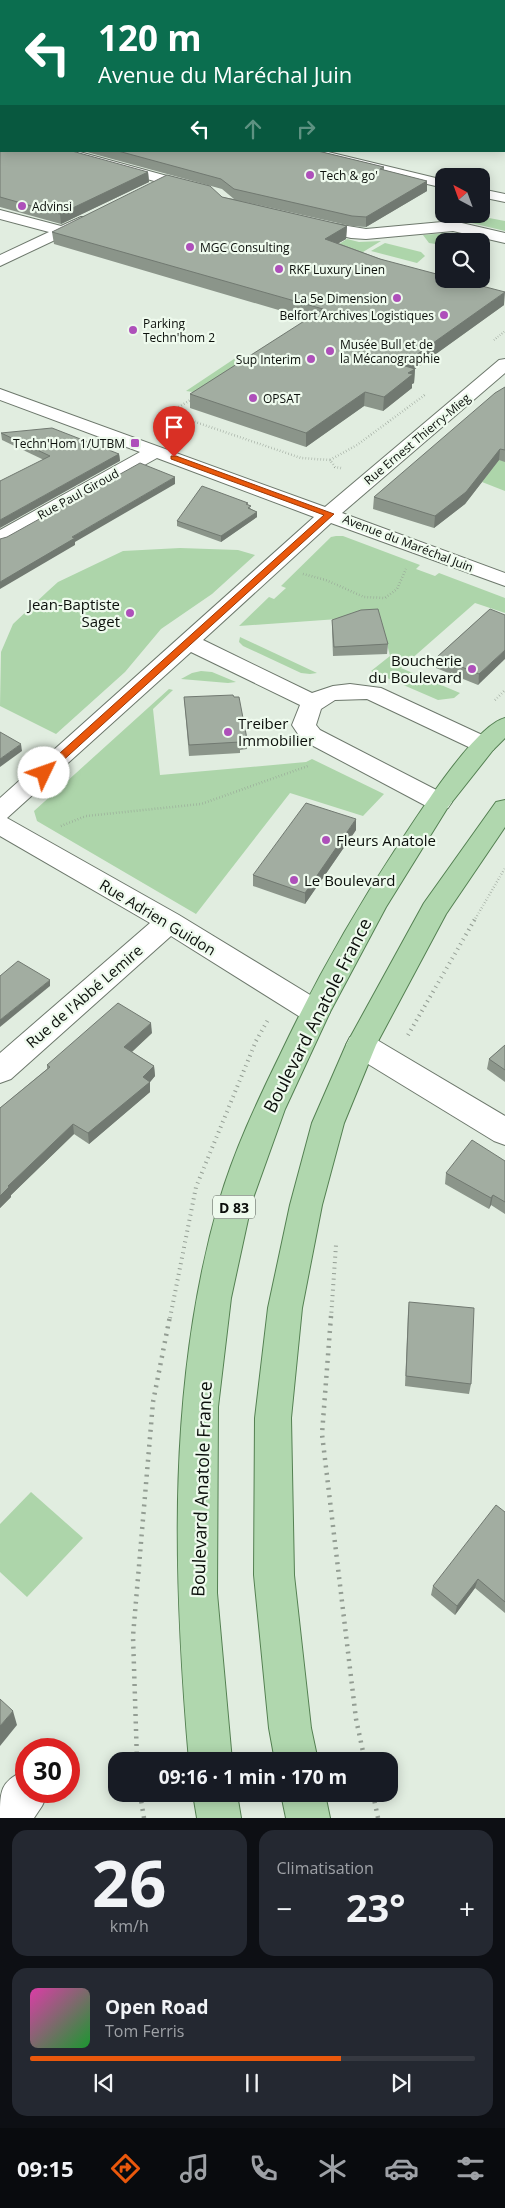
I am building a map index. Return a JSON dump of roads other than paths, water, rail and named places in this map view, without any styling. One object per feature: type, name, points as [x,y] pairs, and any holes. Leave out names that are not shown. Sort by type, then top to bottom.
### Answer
[{"type":"main road","name":"Boulevard Anatole France","points":[[209,1752],[197,1593],[200,1407],[214,1298],[236,1201],[269,1109],[315,1012],[373,905],[439,802],[494,735]]},
{"type":"main road","points":[[294,1752],[290,1728],[274,1575],[273,1418],[285,1308],[306,1205],[328,1123],[361,1046],[434,910],[505,808]]},
{"type":"main road","points":[[216,1802],[219,1818]]},
{"type":"main road","points":[[305,1802],[308,1818]]},
{"type":"street","points":[[63,152],[208,192]]},
{"type":"street","points":[[310,152],[435,182]]},
{"type":"street","points":[[146,191],[159,185],[163,180]]},
{"type":"street","points":[[490,195],[503,197]]},
{"type":"street","points":[[0,261],[102,212]]},
{"type":"street","points":[[0,214],[63,231]]},
{"type":"street","points":[[297,221],[358,234],[453,226],[505,238]]},
{"type":"street","points":[[0,229],[42,241]]},
{"type":"street","name":"Rue Ernest Thierry-Mieg","points":[[0,812],[330,514],[505,364]]},
{"type":"street","name":"Avenue du Maréchal Juin","points":[[0,394],[505,580]]},
{"type":"street","name":"Rue Paul Giroud","points":[[0,538],[156,451]]},
{"type":"street","points":[[189,642],[313,702]]},
{"type":"street","points":[[439,802],[310,735],[304,725],[306,714],[313,702],[340,693],[357,690],[373,693],[494,735]]},
{"type":"street","name":"Rue Adrien Guidon","points":[[0,825],[169,922],[315,1012]]},
{"type":"street","name":"Rue de l'Abbé Lemire","points":[[0,1071],[169,922]]},
{"type":"street","points":[[361,1046],[505,1132]]},
{"type":"street","points":[[7,1818],[18,1803]]},
{"type":"place","name":"Tech & go'","points":[[310,175]]},
{"type":"place","name":"Advinsi","points":[[22,206]]},
{"type":"place","name":"MGC Consulting","points":[[190,247]]},
{"type":"place","name":"RKF Luxury Linen","points":[[279,269]]},
{"type":"place","name":"La 5e Dimension","points":[[397,298]]},
{"type":"place","name":"Belfort Archives Logistiques","points":[[444,315]]},
{"type":"place","name":"Parking Techn'hom 2","points":[[133,330]]},
{"type":"place","name":"Musée Bull et de la Mécanographie","points":[[330,351]]},
{"type":"place","name":"Sup Interim","points":[[311,359]]},
{"type":"place","name":"OPSAT","points":[[253,398]]},
{"type":"place","name":"Techn'Hom 1/UTBM","points":[[135,443]]},
{"type":"place","name":"Jean-Baptiste Saget","points":[[130,613]]},
{"type":"place","name":"Boucherie du Boulevard","points":[[472,669]]},
{"type":"place","name":"Treiber Immobilier","points":[[228,732]]},
{"type":"place","name":"Fleurs Anatole","points":[[326,840]]},
{"type":"place","name":"Le Boulevard","points":[[294,880]]}]
